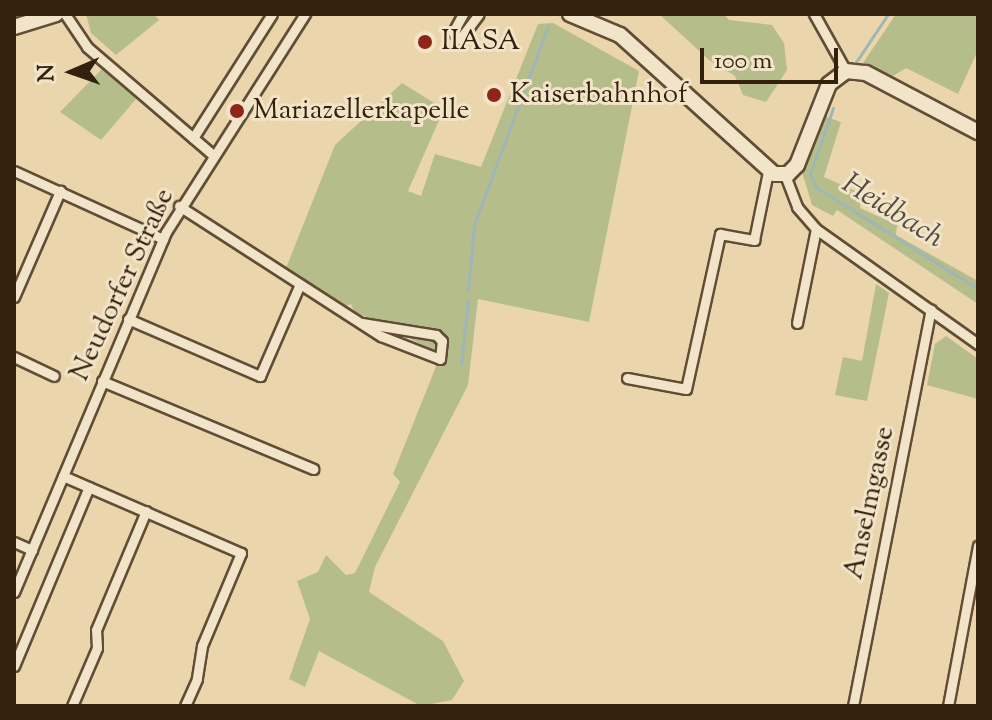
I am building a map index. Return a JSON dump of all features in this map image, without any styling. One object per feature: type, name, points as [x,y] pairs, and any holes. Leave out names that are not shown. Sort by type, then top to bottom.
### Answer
[{"type":"main road","points":[[14,27],[56,14]]},
{"type":"main road","points":[[570,14],[620,35],[768,172],[785,175],[797,165],[829,84],[846,71],[866,73],[978,132]]},
{"type":"street","points":[[65,14],[87,47],[213,155]]},
{"type":"street","points":[[193,138],[272,14]]},
{"type":"street","name":"Neudorfer Straße","points":[[14,592],[128,319],[179,206],[305,14]]},
{"type":"street","points":[[463,14],[453,32],[457,37],[463,37],[479,14]]},
{"type":"street","points":[[814,14],[842,56],[846,71]]},
{"type":"street","points":[[14,171],[163,239]]},
{"type":"street","points":[[627,378],[686,389],[720,234],[754,240],[768,172]]},
{"type":"street","points":[[785,175],[797,207],[816,229],[978,344]]},
{"type":"street","points":[[14,297],[60,191]]},
{"type":"street","points":[[179,206],[362,323],[420,355],[440,359],[442,341],[436,335],[362,323]]},
{"type":"street","points":[[797,323],[816,229]]},
{"type":"street","points":[[128,319],[260,376],[300,284]]},
{"type":"street","name":"Anselmgasse","points":[[853,706],[931,310]]},
{"type":"street","points":[[14,357],[54,376]]},
{"type":"street","points":[[102,381],[313,469]]},
{"type":"street","points":[[63,476],[241,553],[202,646],[197,679],[185,706]]},
{"type":"street","points":[[14,666],[89,487]]},
{"type":"street","points":[[72,706],[97,648],[96,630],[146,511]]},
{"type":"street","points":[[14,542],[32,550]]},
{"type":"street","points":[[948,706],[978,546]]},
{"type":"green space","points":[[86,14],[154,14],[159,20],[116,55],[91,33]]},
{"type":"green space","points":[[659,14],[724,14],[729,20],[772,25],[784,43],[787,70],[766,102],[743,95],[735,76],[709,60]]},
{"type":"green space","points":[[896,14],[978,14],[978,50],[958,94],[906,68],[890,78],[863,63]]},
{"type":"green space","points":[[553,23],[639,71],[589,322],[478,299],[468,385],[375,567],[369,592],[443,641],[464,681],[452,700],[421,706],[319,651],[305,687],[289,679],[310,619],[297,581],[318,572],[326,555],[346,575],[355,573],[400,482],[393,474],[441,354],[354,311],[351,304],[345,306],[286,268],[335,145],[402,83],[444,109],[408,191],[421,196],[435,154],[481,167],[538,24]]},
{"type":"green space","points":[[102,69],[136,99],[101,140],[60,112]]},
{"type":"green space","points":[[821,115],[841,122],[824,177],[862,194],[860,208],[897,225],[896,235],[978,281],[978,304],[837,210],[833,216],[812,205],[802,172]]},
{"type":"green space","points":[[876,284],[889,293],[867,401],[835,395],[843,357],[862,361]]},
{"type":"green space","points":[[946,336],[978,359],[978,399],[927,385],[935,344]]},
{"type":"waterway","name":"Heidbach","points":[[856,62],[888,14]]},
{"type":"waterway","points":[[468,291],[474,225],[548,26]]},
{"type":"waterway","name":"Heidbach","points":[[833,108],[810,174],[816,187],[978,289]]},
{"type":"waterway","points":[[461,363],[468,300]]},
{"type":"place","name":"IIASA","points":[[425,42]]},
{"type":"place","name":"Kaiserbahnhof","points":[[494,95]]},
{"type":"place","name":"Mariazellerkapelle","points":[[237,111]]}]
